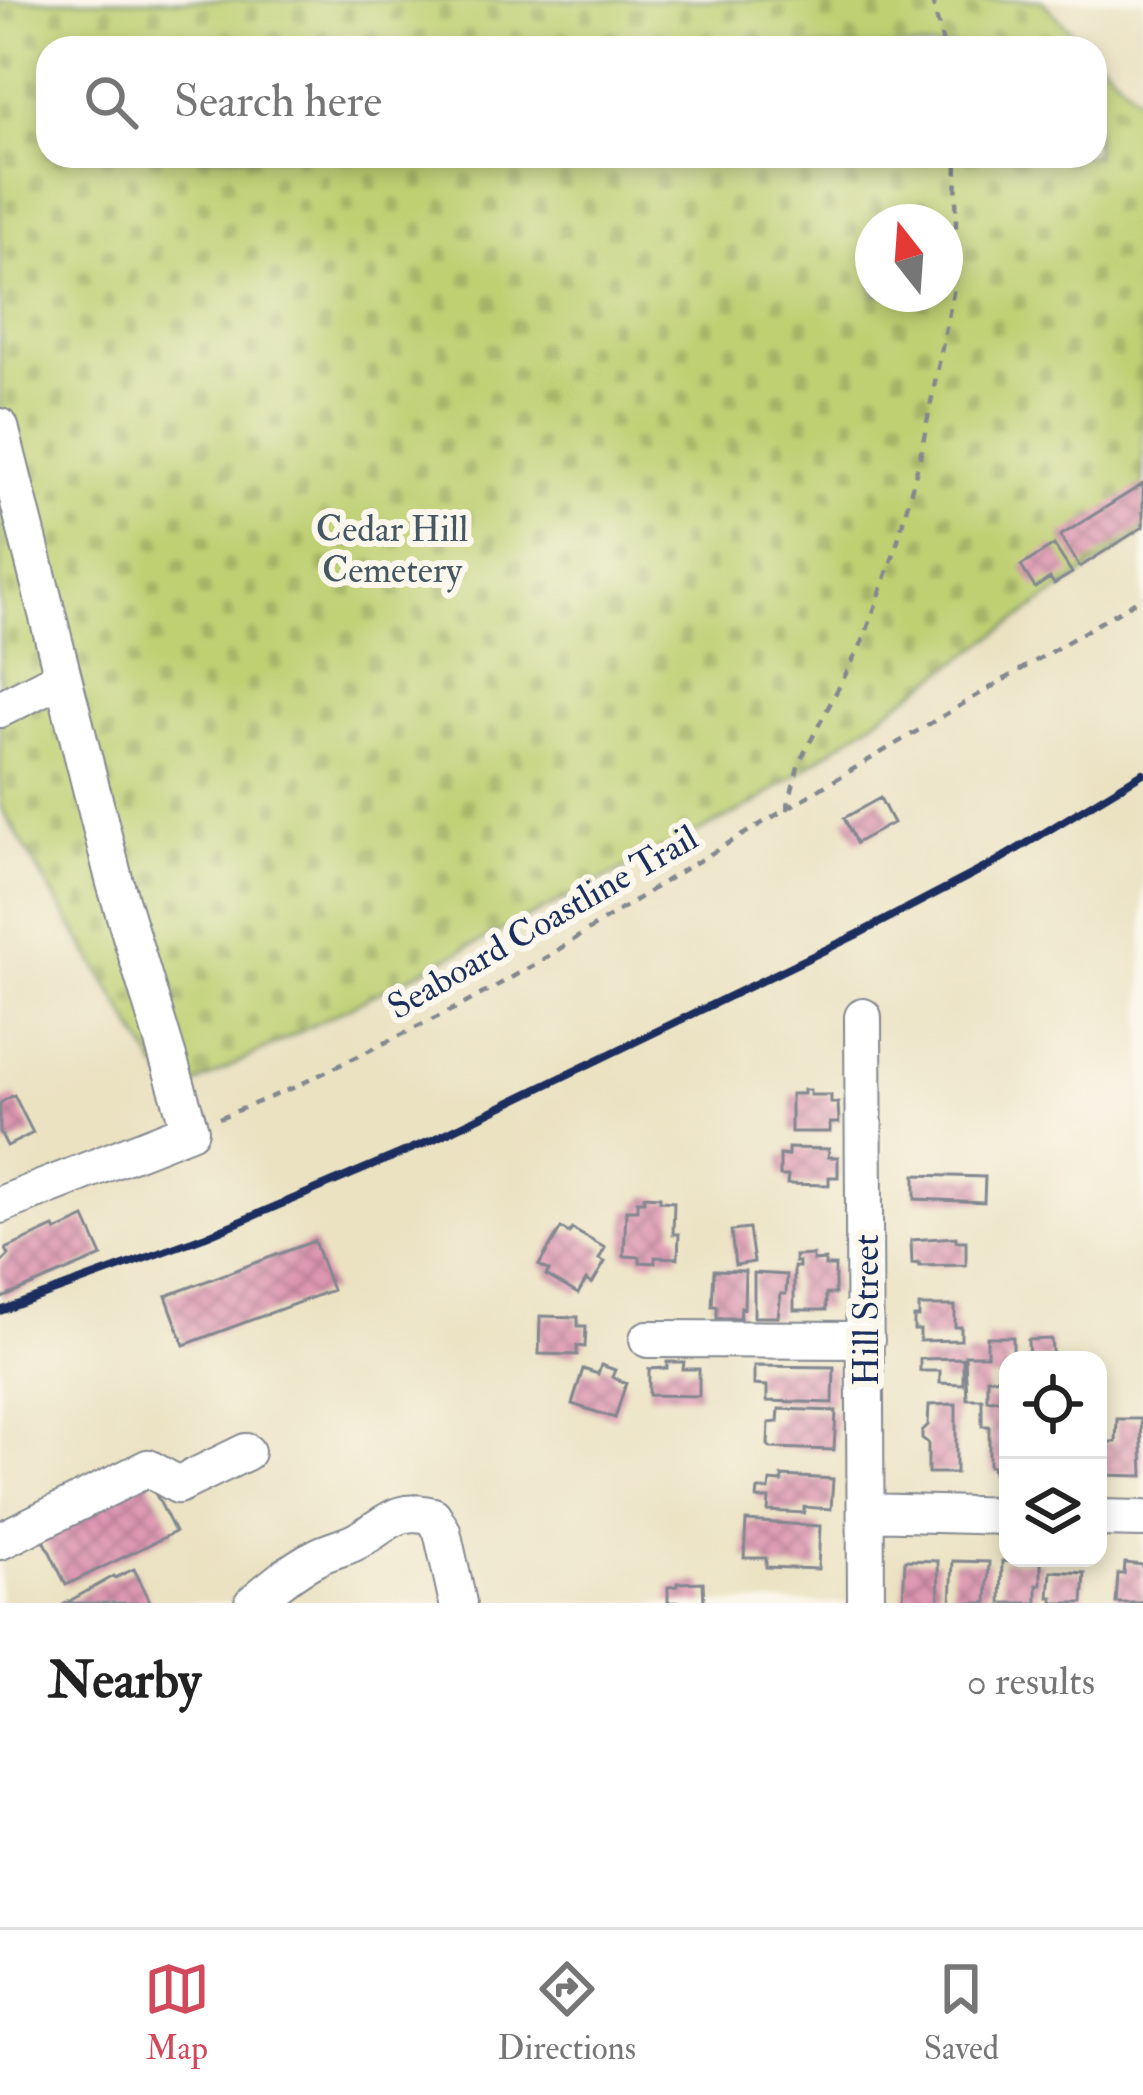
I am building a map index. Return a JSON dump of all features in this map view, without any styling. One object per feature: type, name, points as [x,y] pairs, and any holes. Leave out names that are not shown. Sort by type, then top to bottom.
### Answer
[{"type":"street","points":[[0,427],[115,884],[190,1130],[0,1205]]},
{"type":"street","points":[[0,709],[61,678]]},
{"type":"street","name":"Hill Street","points":[[863,1017],[866,1603]]},
{"type":"street","points":[[649,1339],[866,1340]]},
{"type":"street","points":[[0,1541],[148,1468],[178,1485],[246,1452]]},
{"type":"street","points":[[253,1603],[286,1575],[319,1556],[356,1542],[401,1513],[419,1512],[433,1516],[442,1531],[458,1603]]},
{"type":"street","points":[[866,1512],[999,1516]]},
{"type":"street","points":[[1107,1518],[1143,1519]]},
{"type":"path","points":[[932,0],[941,36]]},
{"type":"path","points":[[787,810],[799,763],[863,641],[915,476],[955,283],[957,168]]},
{"type":"path","name":"Seaboard Coastline Trail","points":[[190,1130],[293,1088],[466,1003],[1143,597]]},
{"type":"green space","name":"Cedar Hill Cemetery","points":[[0,0],[1041,0],[1076,36],[36,36],[36,168],[1107,168],[1107,67],[1143,104],[1143,532],[754,804],[174,1095],[0,806]]},
{"type":"building","points":[[1143,484],[1143,527],[1080,567],[1060,536]]},
{"type":"building","points":[[1054,545],[1072,573],[1054,584],[1050,578],[1035,588],[1021,566]]},
{"type":"building","points":[[880,798],[893,823],[856,843],[844,818]]},
{"type":"building","points":[[810,1090],[810,1095],[831,1095],[831,1103],[838,1103],[839,1123],[830,1123],[830,1132],[791,1132],[791,1094],[804,1094]]},
{"type":"building","points":[[14,1095],[33,1133],[7,1146],[0,1132],[0,1103]]},
{"type":"building","points":[[788,1148],[829,1149],[828,1157],[838,1157],[838,1177],[829,1177],[829,1185],[787,1184],[788,1176],[780,1176],[780,1155],[788,1156]]},
{"type":"building","points":[[915,1175],[985,1177],[984,1202],[915,1199]]},
{"type":"building","points":[[644,1196],[674,1202],[678,1258],[655,1257],[655,1263],[624,1256],[626,1210],[637,1210],[637,1201],[644,1201]]},
{"type":"building","points":[[85,1218],[102,1256],[2,1298],[0,1264],[9,1255],[6,1249]]},
{"type":"building","points":[[561,1228],[569,1233],[572,1229],[605,1248],[599,1259],[605,1262],[592,1284],[586,1280],[578,1294],[546,1275],[549,1271],[539,1265]]},
{"type":"building","points":[[749,1229],[754,1262],[735,1265],[731,1231]]},
{"type":"building","points":[[956,1237],[956,1241],[966,1241],[966,1265],[912,1264],[911,1240]]},
{"type":"building","points":[[314,1241],[332,1290],[184,1345],[166,1296]]},
{"type":"building","points":[[813,1255],[813,1261],[825,1260],[825,1266],[835,1266],[835,1294],[826,1294],[826,1310],[794,1310],[794,1267],[799,1267],[795,1256]]},
{"type":"building","points":[[714,1270],[745,1271],[740,1318],[717,1318],[717,1306],[712,1306]]},
{"type":"building","points":[[754,1273],[787,1275],[778,1317],[754,1317]]},
{"type":"building","points":[[919,1306],[955,1306],[955,1327],[961,1327],[961,1340],[920,1341],[920,1330],[914,1330]]},
{"type":"building","points":[[540,1316],[578,1317],[578,1326],[586,1326],[585,1347],[577,1346],[577,1355],[539,1354]]},
{"type":"building","points":[[987,1337],[1013,1337],[1013,1351],[999,1351],[999,1378],[987,1378],[987,1400],[999,1399],[999,1473],[993,1473],[989,1466],[989,1426],[982,1426],[982,1399],[967,1399],[965,1355],[987,1355]]},
{"type":"building","points":[[1051,1339],[1052,1351],[1029,1351],[1028,1340]]},
{"type":"building","points":[[963,1358],[963,1384],[940,1383],[940,1371],[920,1371],[920,1359]]},
{"type":"building","points":[[667,1362],[684,1362],[683,1369],[699,1369],[699,1396],[649,1395],[649,1369],[667,1368]]},
{"type":"building","points":[[601,1365],[615,1370],[612,1377],[626,1383],[615,1418],[572,1404],[583,1369],[598,1374]]},
{"type":"building","points":[[754,1366],[834,1367],[833,1403],[767,1401],[767,1386],[754,1385]]},
{"type":"building","points":[[956,1404],[956,1473],[928,1473],[928,1443],[922,1431],[928,1425],[929,1405]]},
{"type":"building","points":[[779,1409],[836,1411],[834,1450],[771,1448],[769,1423],[778,1422]]},
{"type":"building","points":[[1117,1419],[1141,1419],[1143,1476],[1107,1475],[1107,1442],[1116,1442]]},
{"type":"building","points":[[782,1476],[833,1479],[831,1509],[768,1511],[769,1499],[757,1499],[758,1490],[769,1490],[770,1481],[782,1482]]},
{"type":"building","points":[[147,1477],[175,1532],[66,1585],[39,1530]]},
{"type":"building","points":[[746,1521],[820,1526],[818,1569],[766,1567],[766,1558],[744,1558]]},
{"type":"building","points":[[905,1560],[938,1561],[939,1603],[903,1603]]},
{"type":"building","points":[[953,1561],[989,1562],[987,1603],[951,1603]]},
{"type":"building","points":[[1125,1563],[1143,1565],[1143,1603],[1116,1603],[1118,1574],[1124,1574]]},
{"type":"building","points":[[1002,1567],[1041,1567],[1037,1603],[1001,1603]]},
{"type":"building","points":[[134,1569],[151,1603],[66,1603],[114,1576]]},
{"type":"building","points":[[1051,1571],[1085,1573],[1083,1603],[1053,1603],[1049,1597]]},
{"type":"building","points":[[703,1582],[704,1603],[668,1602],[668,1587]]},
{"type":"railway","points":[[0,1311],[206,1236],[430,1141],[858,934],[994,863],[1143,773]]}]
